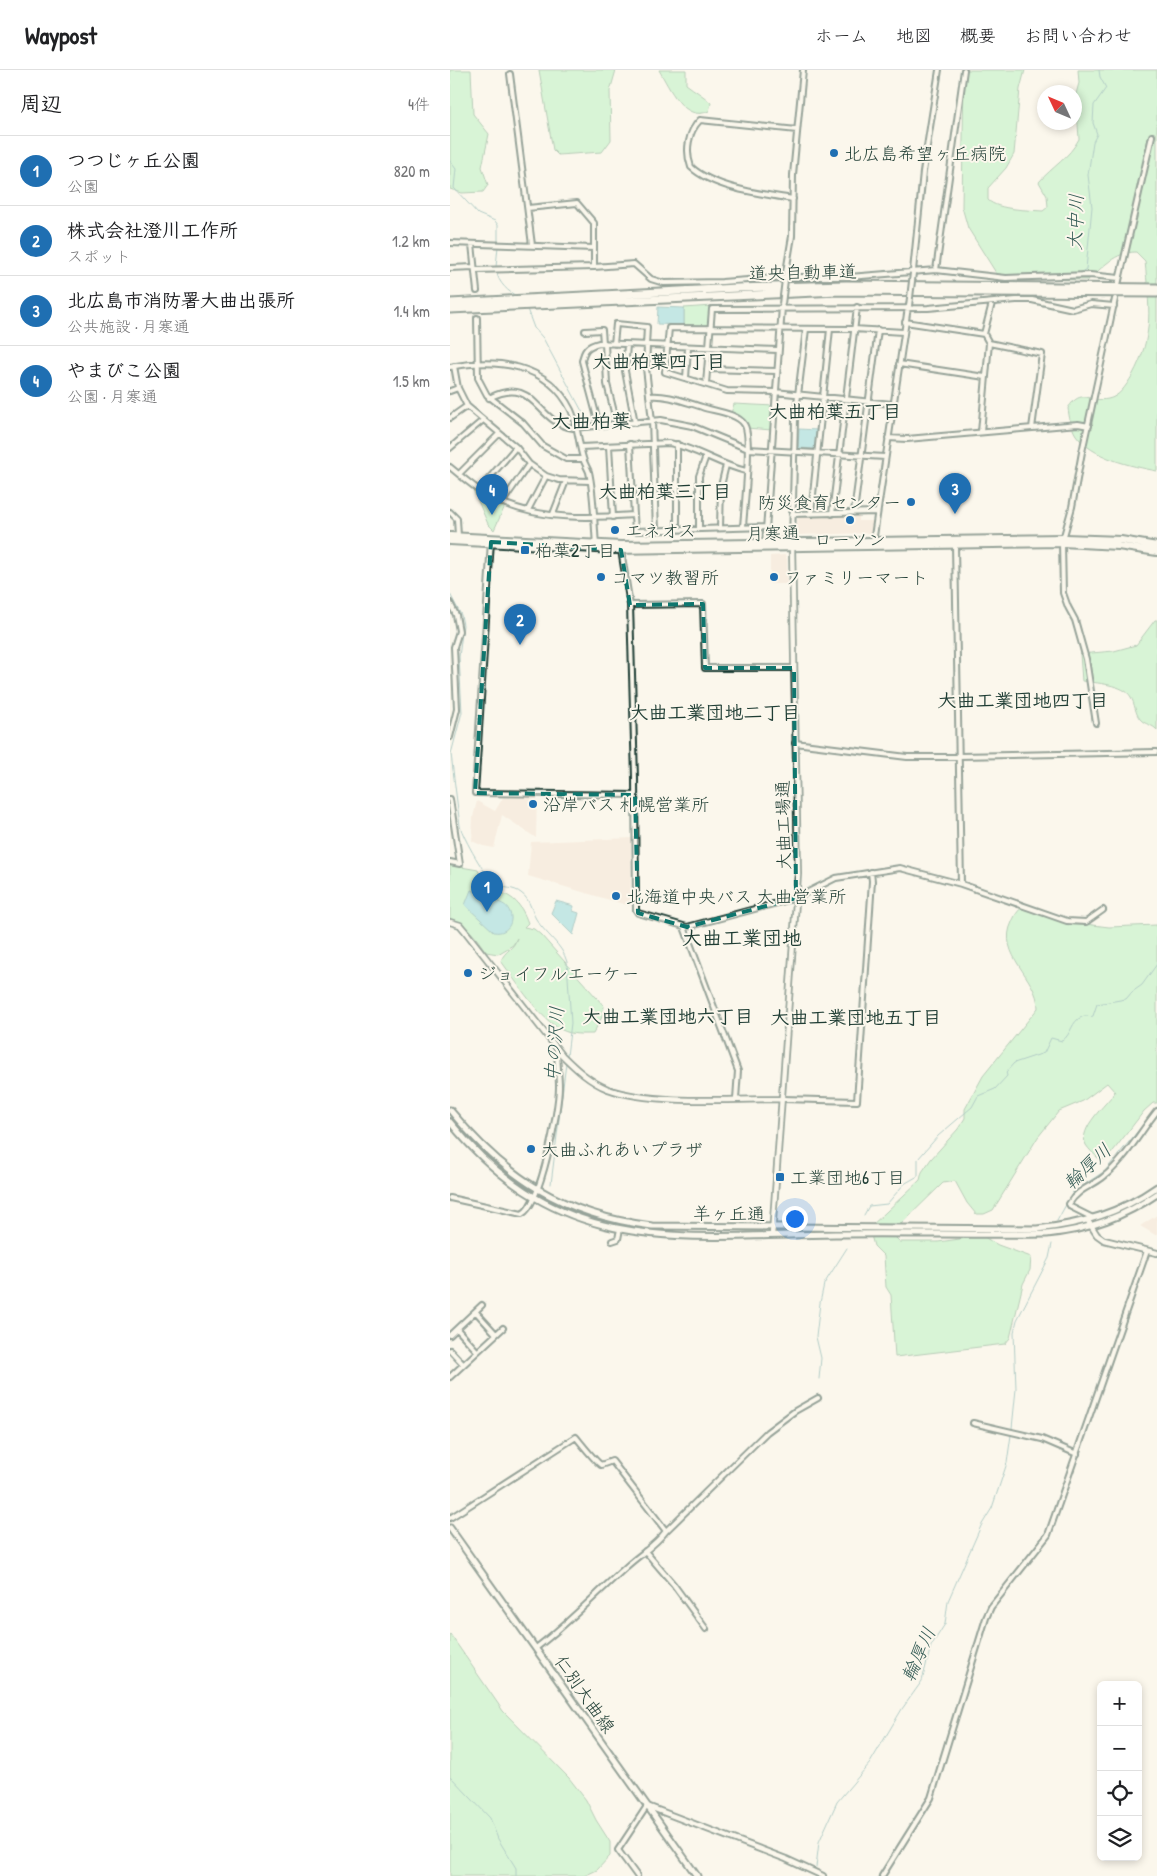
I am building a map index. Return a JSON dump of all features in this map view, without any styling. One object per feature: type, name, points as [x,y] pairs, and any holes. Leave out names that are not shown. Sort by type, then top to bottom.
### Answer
[{"type":"highway","name":"道央自動車道","points":[[450,303],[737,288],[856,285],[1157,288]]},
{"type":"highway","name":"道央自動車道","points":[[450,309],[651,298],[845,291],[1157,294]]},
{"type":"highway","name":"月寒通","points":[[450,536],[621,548],[1120,540],[1157,546]]},
{"type":"highway","name":"月寒通","points":[[450,541],[458,538]]},
{"type":"highway","name":"月寒通","points":[[1064,541],[1157,552]]},
{"type":"main road","name":"羊ヶ丘通","points":[[450,1110],[494,1159],[537,1190],[582,1211],[634,1223],[687,1227],[1037,1229],[1091,1220],[1134,1202],[1157,1188]]},
{"type":"main road","name":"羊ヶ丘通","points":[[450,1122],[487,1163],[534,1198],[582,1220],[648,1234],[1038,1234],[1067,1232],[1092,1226],[1116,1217],[1157,1194]]},
{"type":"main road","name":"仁別大曲線","points":[[450,1528],[697,1876]]},
{"type":"street","points":[[765,546],[778,350],[785,279],[792,236],[797,130],[803,70]]},
{"type":"street","points":[[873,544],[892,404],[913,272],[923,172],[939,70]]},
{"type":"street","points":[[936,270],[964,70]]},
{"type":"street","points":[[510,74],[532,245]]},
{"type":"street","points":[[793,199],[755,193],[707,178],[692,168],[688,147],[692,130],[700,120],[797,130]]},
{"type":"street","points":[[1118,284],[1152,136]]},
{"type":"street","points":[[528,208],[577,203],[594,223],[594,268]]},
{"type":"street","points":[[450,243],[594,248]]},
{"type":"street","points":[[472,244],[476,291]]},
{"type":"street","points":[[450,268],[594,268],[634,264],[652,279],[664,283],[849,277],[936,270],[1006,278],[1090,275],[1119,278]]},
{"type":"street","points":[[1096,723],[1086,659],[1076,620],[1068,607],[1063,593],[1064,541],[1115,299]]},
{"type":"street","points":[[706,384],[712,309],[782,306],[908,307],[1032,300],[1073,309],[1090,304],[1114,306]]},
{"type":"street","points":[[981,432],[989,343],[984,334],[992,302]]},
{"type":"street","points":[[832,514],[841,455],[856,307]]},
{"type":"street","points":[[477,318],[478,378],[489,398],[523,423],[543,446],[566,459],[583,459]]},
{"type":"street","points":[[905,322],[984,334]]},
{"type":"street","points":[[614,344],[616,324],[647,327],[646,368],[652,421],[651,443],[656,530]]},
{"type":"street","points":[[892,404],[775,392],[727,391],[665,372],[669,328],[854,329],[903,332]]},
{"type":"street","points":[[792,545],[793,452],[806,329]]},
{"type":"street","points":[[811,514],[830,329]]},
{"type":"street","points":[[585,330],[602,330],[607,384],[617,424]]},
{"type":"street","points":[[854,512],[863,456],[868,401],[878,330]]},
{"type":"street","points":[[599,426],[582,361],[584,351],[590,345],[604,343],[688,348],[778,350]]},
{"type":"street","points":[[989,343],[1042,354],[1032,428]]},
{"type":"street","points":[[627,345],[625,371],[635,422]]},
{"type":"street","points":[[686,378],[688,348]]},
{"type":"street","points":[[589,481],[566,482],[546,476],[529,464],[516,447],[467,406],[458,388],[452,366],[477,363],[506,364],[538,376],[564,397],[577,427],[580,447],[588,472],[589,481],[593,518],[596,547]]},
{"type":"street","points":[[899,364],[985,377]]},
{"type":"street","points":[[707,369],[777,371]]},
{"type":"street","points":[[450,391],[458,388]]},
{"type":"street","points":[[489,398],[504,390],[512,390],[528,396],[539,405],[550,420],[561,426],[599,426],[652,421],[684,424],[748,449],[885,457]]},
{"type":"street","points":[[649,396],[659,395],[737,418],[744,424],[748,433],[748,449],[743,527]]},
{"type":"street","points":[[450,418],[467,406]]},
{"type":"street","points":[[450,448],[482,420]]},
{"type":"street","points":[[888,438],[907,439],[1078,424],[1089,426]]},
{"type":"street","points":[[459,474],[499,434]]},
{"type":"street","points":[[580,447],[651,443],[677,444],[726,465],[746,471]]},
{"type":"street","points":[[630,444],[635,531],[766,527]]},
{"type":"street","points":[[677,444],[677,529]]},
{"type":"street","points":[[609,446],[613,517]]},
{"type":"street","points":[[479,490],[516,447]]},
{"type":"street","points":[[699,528],[699,476],[706,456]]},
{"type":"street","points":[[502,503],[529,464]]},
{"type":"street","points":[[720,528],[721,486],[726,465]]},
{"type":"street","points":[[450,467],[479,490],[502,503],[528,510],[593,518],[634,516]]},
{"type":"street","points":[[528,510],[546,476]]},
{"type":"street","points":[[554,514],[566,482]]},
{"type":"street","points":[[450,512],[458,519],[458,538]]},
{"type":"street","points":[[792,514],[877,512]]},
{"type":"street","points":[[492,540],[475,793],[636,795]]},
{"type":"street","points":[[955,543],[961,884]]},
{"type":"street","name":"大曲工場通","points":[[772,1235],[796,898],[792,545]]},
{"type":"street","points":[[621,548],[630,605],[636,795],[636,910],[638,913],[684,927],[796,898],[836,878],[900,868],[961,884],[1067,922],[1086,922],[1103,910]]},
{"type":"street","points":[[450,603],[456,614],[459,631],[452,657],[456,677],[457,709],[452,719],[450,738]]},
{"type":"street","points":[[630,605],[703,604],[705,668],[794,668]]},
{"type":"street","points":[[450,614],[456,614]]},
{"type":"street","points":[[450,637],[457,636]]},
{"type":"street","points":[[450,678],[456,677]]},
{"type":"street","points":[[450,698],[457,698]]},
{"type":"street","points":[[795,743],[907,756],[1156,752]]},
{"type":"street","points":[[450,801],[460,864],[450,862]]},
{"type":"street","points":[[450,922],[460,925],[562,1056],[580,1072],[606,1088],[625,1094],[651,1098],[857,1100],[872,882],[871,872]]},
{"type":"street","points":[[684,927],[738,1070],[736,1099]]},
{"type":"street","points":[[450,1198],[522,1214],[527,1212],[537,1190],[553,1139],[559,1089],[556,1049]]},
{"type":"street","points":[[1157,1111],[1112,1168],[1102,1178],[1082,1189],[1069,1204],[1091,1220],[1092,1226],[1104,1240],[1157,1253]]},
{"type":"street","points":[[612,1241],[618,1239],[620,1229]]},
{"type":"street","points":[[882,1876],[931,1798],[986,1618],[995,1602],[1044,1543],[1077,1454],[1147,1251]]},
{"type":"street","points":[[450,1335],[482,1306]]},
{"type":"street","points":[[476,1312],[496,1334]]},
{"type":"street","points":[[450,1377],[502,1328]]},
{"type":"street","points":[[457,1329],[477,1351]]},
{"type":"street","points":[[450,1350],[463,1364]]},
{"type":"street","points":[[536,1648],[645,1551],[656,1544],[666,1531],[767,1432],[795,1411],[818,1398]]},
{"type":"street","points":[[973,1423],[1042,1439],[1077,1454]]},
{"type":"street","points":[[450,1518],[576,1437],[601,1465],[612,1461],[666,1531]]},
{"type":"street","points":[[645,1551],[674,1585],[706,1629]]},
{"type":"street","points":[[637,1876],[618,1850],[648,1806],[786,1859],[823,1876]]},
{"type":"highlighted area","points":[[491,542],[621,550],[630,605],[703,604],[705,668],[794,668],[796,898],[687,927],[638,913],[635,795],[475,793]]},
{"type":"shaded area","points":[[859,516],[859,521],[874,521],[872,533],[796,535],[798,517]]},
{"type":"shaded area","points":[[785,555],[787,559],[787,584],[770,584],[770,556]]},
{"type":"shaded area","points":[[504,796],[537,797],[536,838],[502,815],[494,848],[472,841],[473,817],[477,801],[495,811]]},
{"type":"shaded area","points":[[632,838],[630,906],[528,876],[531,842]]},
{"type":"shaded area","points":[[1157,1215],[1157,1236],[1140,1226]]},
{"type":"green space","points":[[450,70],[471,70],[473,114],[489,134],[482,167],[488,185],[483,192],[462,193],[450,189]]},
{"type":"green space","points":[[539,70],[616,70],[610,91],[611,140],[602,152],[558,155],[553,150]]},
{"type":"green space","points":[[659,70],[686,70],[686,84],[711,103],[709,111],[692,112],[685,108],[673,94]]},
{"type":"green space","points":[[964,70],[1025,70],[1020,89],[1014,154],[1006,168],[988,188],[988,200],[1006,208],[1043,211],[1048,207],[1047,196],[1039,182],[1075,146],[1079,139],[1078,130],[1082,130],[1082,85],[1078,85],[1078,70],[1157,70],[1157,471],[1113,460],[1092,450],[1076,435],[1070,422],[1068,408],[1077,398],[1086,397],[1101,400],[1116,396],[1122,391],[1132,376],[1144,347],[1149,320],[1145,261],[1136,252],[1116,257],[1088,280],[1014,279],[998,276],[968,228],[962,207]]},
{"type":"green space","points":[[712,306],[710,329],[684,328],[684,308]]},
{"type":"green space","points":[[734,404],[774,406],[772,430],[746,428],[744,424],[730,416]]},
{"type":"green space","points":[[472,487],[505,506],[494,530],[488,524]]},
{"type":"green space","points":[[1155,620],[1157,620],[1157,730],[1140,719],[1131,697],[1122,689],[1082,681],[1080,654],[1114,651],[1136,645]]},
{"type":"green space","points":[[450,865],[478,870],[487,885],[510,897],[519,905],[528,923],[524,927],[534,929],[541,935],[604,1006],[603,1015],[593,1034],[573,1033],[562,1030],[545,1018],[529,999],[501,961],[514,945],[517,938],[513,945],[498,954],[486,952],[475,936],[461,924],[450,919]]},
{"type":"green space","points":[[1028,905],[1077,923],[1109,927],[1157,925],[1157,1103],[1153,1103],[1144,1111],[1107,1159],[1099,1159],[1087,1147],[1084,1139],[1089,1124],[1115,1092],[1107,1083],[1083,1101],[1059,1111],[1038,1137],[993,1210],[984,1214],[976,1214],[967,1203],[955,1181],[943,1183],[897,1228],[895,1237],[900,1242],[938,1242],[982,1236],[998,1245],[1031,1257],[1030,1270],[1023,1284],[1010,1338],[1005,1344],[895,1357],[891,1295],[886,1287],[884,1256],[874,1246],[869,1228],[920,1180],[922,1172],[931,1159],[958,1129],[965,1118],[965,1109],[983,1076],[1038,1008],[1032,986],[1013,956],[1009,945],[1009,934],[1013,919],[1020,909]]},
{"type":"green space","points":[[450,1634],[503,1711],[569,1778],[586,1800],[610,1842],[610,1856],[597,1870],[584,1876],[450,1876]]},
{"type":"water","points":[[658,307],[684,308],[684,325],[657,324]]},
{"type":"water","points":[[799,429],[818,430],[817,449],[798,448]]},
{"type":"water","points":[[471,890],[506,906],[511,920],[510,925],[504,931],[494,932],[465,905]]},
{"type":"water","points":[[556,901],[574,906],[573,911],[579,913],[573,935],[551,913]]},
{"type":"waterway","name":"大中川","points":[[1043,275],[1080,273],[1086,269],[1092,207],[1088,175],[1093,142],[1097,134],[1093,123],[1094,105],[1106,88],[1100,77],[1099,70]]},
{"type":"waterway","points":[[450,161],[456,169],[454,188],[478,214],[495,221],[498,225],[498,242]]},
{"type":"waterway","points":[[496,267],[498,246]]},
{"type":"waterway","name":"大中川","points":[[916,268],[934,268]]},
{"type":"waterway","name":"大中川","points":[[938,268],[1014,276]]},
{"type":"waterway","points":[[497,273],[504,287],[517,296]]},
{"type":"waterway","points":[[527,309],[534,328],[543,338],[583,413]]},
{"type":"waterway","name":"中の沢川","points":[[450,594],[461,615],[463,625],[459,657],[462,712],[451,754],[460,826],[470,848],[492,881],[499,886],[518,891],[524,895],[536,919],[565,956],[571,1023],[567,1056]]},
{"type":"waterway","points":[[864,1215],[869,1206],[887,1204],[904,1184],[918,1176],[918,1159],[938,1136],[972,1107],[978,1096],[995,1089],[1007,1076],[1006,1072],[1014,1063],[1044,1053],[1051,1038],[1062,1041],[1078,1019],[1085,1016],[1093,1016],[1097,1004],[1126,999],[1142,985],[1157,964]]},
{"type":"waterway","name":"中の沢川","points":[[551,1184],[566,1063]]},
{"type":"waterway","name":"輪厚川","points":[[1057,1221],[1073,1192],[1105,1171],[1157,1108]]},
{"type":"waterway","name":"輪厚川","points":[[1012,1428],[1016,1389],[1014,1332],[1017,1320],[1049,1258],[1052,1244]]},
{"type":"waterway","points":[[819,1379],[821,1358],[816,1337],[824,1284],[847,1248]]},
{"type":"waterway","name":"輪厚川","points":[[816,1867],[819,1842],[837,1802],[870,1763],[902,1709],[922,1681],[931,1646],[945,1624],[948,1601],[981,1526],[992,1508],[1007,1463],[1011,1435]]},
{"type":"waterway","points":[[450,1776],[490,1818],[498,1839],[516,1868],[516,1876]]},
{"type":"tunnel","points":[[477,291],[477,318]]},
{"type":"place","name":"北広島希望ヶ丘病院","points":[[834,153]]},
{"type":"place","name":"防災食育センター","points":[[911,502]]},
{"type":"place","name":"北広島市消防署大曲出張所","points":[[955,514]]},
{"type":"place","name":"やまびこ公園","points":[[492,515]]},
{"type":"place","name":"ローソン","points":[[850,520]]},
{"type":"place","name":"エネオス","points":[[615,530]]},
{"type":"place","name":"柏葉2丁目","points":[[525,550]]},
{"type":"place","name":"コマツ教習所","points":[[601,577]]},
{"type":"place","name":"ファミリーマート","points":[[774,577]]},
{"type":"place","name":"株式会社澄川工作所","points":[[520,645]]},
{"type":"place","name":"沿岸バス 札幌営業所","points":[[533,804]]},
{"type":"place","name":"北海道中央バス 大曲営業所","points":[[616,896]]},
{"type":"place","name":"つつじヶ丘公園","points":[[487,912]]},
{"type":"place","name":"ジョイフルエーケー","points":[[468,973]]},
{"type":"place","name":"大曲ふれあいプラザ","points":[[531,1149]]},
{"type":"place","name":"工業団地6丁目","points":[[780,1177]]},
{"type":"district","name":"大曲柏葉四丁目","points":[[659,361]]},
{"type":"district","name":"大曲柏葉五丁目","points":[[835,411]]},
{"type":"district","name":"大曲柏葉","points":[[591,420]]},
{"type":"district","name":"大曲柏葉三丁目","points":[[665,491]]},
{"type":"district","name":"大曲工業団地四丁目","points":[[1023,700]]},
{"type":"district","name":"大曲工業団地二丁目","points":[[715,712]]},
{"type":"district","name":"大曲工業団地","points":[[742,937]]},
{"type":"district","name":"大曲工業団地六丁目","points":[[668,1016]]},
{"type":"district","name":"大曲工業団地五丁目","points":[[856,1017]]}]
